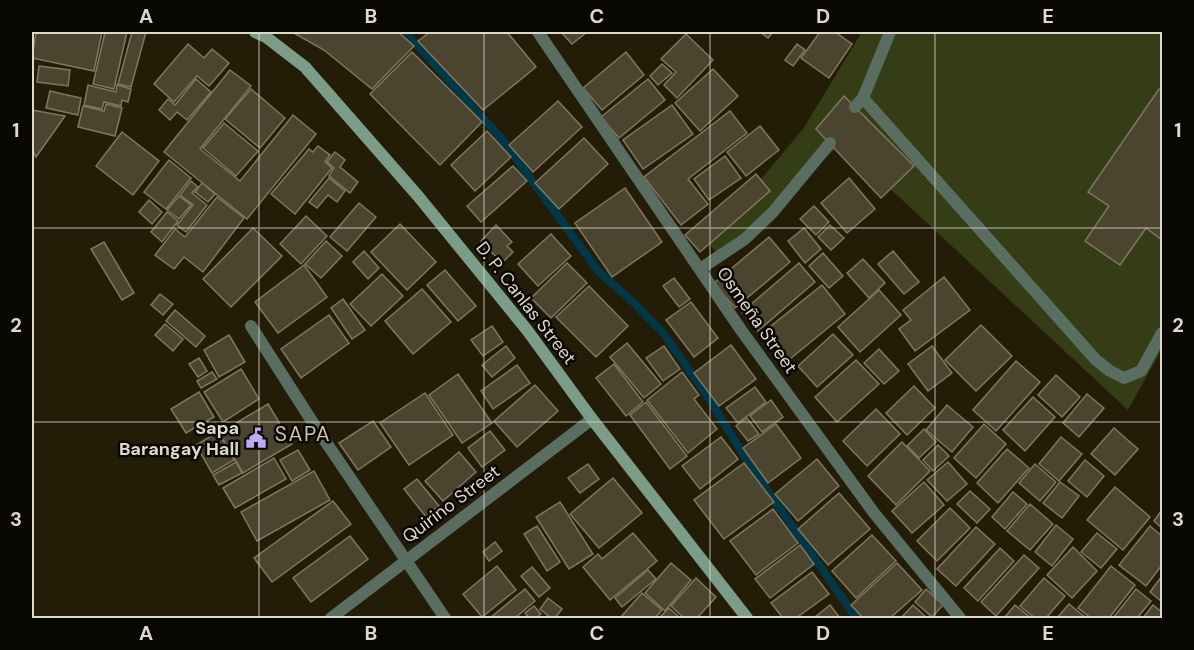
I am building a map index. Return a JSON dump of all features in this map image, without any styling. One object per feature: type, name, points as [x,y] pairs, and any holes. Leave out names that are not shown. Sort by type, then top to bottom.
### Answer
[{"type":"main road","name":"D. P. Canlas Street","points":[[255,32],[266,37],[305,67],[395,171],[527,330],[592,419],[747,618]]},
{"type":"street","name":"Osmeña Street","points":[[538,32],[741,330],[874,513],[960,618]]},
{"type":"street","points":[[890,32],[859,103],[1096,360],[1110,371],[1124,378],[1141,371],[1162,333]]},
{"type":"street","points":[[700,269],[745,239],[773,212],[830,143]]},
{"type":"street","points":[[251,326],[445,618]]},
{"type":"street","name":"Quirino Street","points":[[332,618],[592,419]]},
{"type":"green space","points":[[862,32],[1162,32],[1162,349],[1128,410],[841,143],[722,260],[708,242],[803,129]]},
{"type":"building","points":[[36,32],[102,32],[94,71],[32,58]]},
{"type":"building","points":[[105,32],[127,32],[114,89],[93,84]]},
{"type":"building","points":[[132,32],[146,32],[131,87],[118,84]]},
{"type":"building","points":[[292,32],[398,32],[414,46],[372,89],[324,50]]},
{"type":"building","points":[[430,32],[507,32],[536,67],[483,110],[418,41]]},
{"type":"building","points":[[561,32],[587,32],[572,44]]},
{"type":"building","points":[[760,32],[773,32],[768,38]]},
{"type":"building","points":[[820,32],[835,32],[852,44],[829,78],[801,58]]},
{"type":"building","points":[[686,34],[713,60],[677,98],[664,85],[676,72],[661,59]]},
{"type":"building","points":[[188,44],[204,58],[212,49],[229,63],[209,86],[197,76],[174,102],[154,84]]},
{"type":"building","points":[[797,44],[805,50],[793,66],[785,60]]},
{"type":"building","points":[[412,52],[482,122],[440,165],[370,94]]},
{"type":"building","points":[[626,52],[644,75],[602,110],[583,88]]},
{"type":"building","points":[[662,64],[672,73],[658,85],[650,76]]},
{"type":"building","points":[[39,66],[70,70],[68,86],[37,82]]},
{"type":"building","points":[[713,69],[738,96],[700,131],[675,103]]},
{"type":"building","points":[[230,70],[251,86],[200,149],[240,181],[293,115],[316,134],[247,219],[164,152]]},
{"type":"building","points":[[196,79],[211,92],[187,120],[177,112],[170,120],[159,110],[168,99],[175,105]]},
{"type":"building","points":[[648,79],[665,100],[619,138],[601,117]]},
{"type":"building","points":[[88,85],[116,92],[117,85],[131,89],[128,102],[122,100],[121,106],[104,102],[102,109],[84,105]]},
{"type":"building","points":[[251,89],[285,118],[260,148],[225,119]]},
{"type":"building","points":[[1159,89],[1162,91],[1162,240],[1146,228],[1120,265],[1085,241],[1109,206],[1088,192]]},
{"type":"building","points":[[50,91],[81,98],[78,115],[46,108]]},
{"type":"building","points":[[844,96],[914,166],[881,198],[816,129]]},
{"type":"building","points":[[558,101],[582,127],[533,172],[509,145]]},
{"type":"building","points":[[106,104],[122,108],[115,136],[78,127],[83,106],[104,111]]},
{"type":"building","points":[[672,105],[693,134],[643,169],[623,140]]},
{"type":"building","points":[[32,110],[65,116],[36,157],[32,149]]},
{"type":"building","points":[[730,111],[747,133],[688,179],[708,204],[681,225],[644,177]]},
{"type":"building","points":[[224,123],[258,151],[236,176],[203,148]]},
{"type":"building","points":[[760,126],[779,150],[746,176],[727,152]]},
{"type":"building","points":[[487,131],[511,157],[475,191],[451,165]]},
{"type":"building","points":[[122,132],[159,161],[133,195],[96,166]]},
{"type":"building","points":[[584,138],[608,164],[559,209],[535,183]]},
{"type":"building","points":[[318,146],[330,155],[325,162],[332,168],[295,214],[271,194],[309,149],[313,152]]},
{"type":"building","points":[[335,152],[345,160],[340,167],[358,182],[350,193],[329,176],[334,168],[327,162]]},
{"type":"building","points":[[725,156],[741,178],[709,200],[694,179]]},
{"type":"building","points":[[169,160],[191,178],[166,209],[144,192]]},
{"type":"building","points":[[513,166],[527,181],[481,222],[467,206]]},
{"type":"building","points":[[756,174],[770,191],[700,252],[685,235]]},
{"type":"building","points":[[329,178],[345,191],[337,202],[328,195],[317,208],[309,202]]},
{"type":"building","points":[[849,178],[875,209],[847,233],[821,203]]},
{"type":"building","points":[[191,181],[198,187],[192,193],[207,205],[186,232],[177,225],[193,205],[180,195]]},
{"type":"building","points":[[202,183],[215,194],[208,202],[195,192]]},
{"type":"building","points":[[625,188],[662,242],[612,277],[575,223]]},
{"type":"building","points":[[179,196],[191,205],[179,219],[167,210]]},
{"type":"building","points":[[217,197],[244,218],[203,272],[184,257],[174,269],[155,255],[175,229],[185,237]]},
{"type":"building","points":[[149,200],[162,212],[152,224],[139,212]]},
{"type":"building","points":[[359,203],[376,217],[347,251],[330,237]]},
{"type":"building","points":[[814,206],[829,222],[816,235],[800,219]]},
{"type":"building","points":[[167,212],[178,221],[162,242],[151,232]]},
{"type":"building","points":[[306,216],[327,236],[301,264],[280,244]]},
{"type":"building","points":[[400,224],[436,262],[407,290],[371,252]]},
{"type":"building","points":[[496,225],[512,242],[507,246],[513,252],[502,263],[481,241]]},
{"type":"building","points":[[830,225],[844,238],[831,250],[818,237]]},
{"type":"building","points":[[253,228],[282,256],[231,307],[203,279]]},
{"type":"building","points":[[804,228],[821,249],[805,263],[788,241]]},
{"type":"building","points":[[551,234],[571,256],[538,286],[518,264]]},
{"type":"building","points":[[769,237],[790,262],[735,308],[714,283]]},
{"type":"building","points":[[326,241],[342,256],[321,278],[305,264]]},
{"type":"building","points":[[104,242],[134,293],[122,300],[91,249]]},
{"type":"building","points":[[364,251],[379,268],[368,279],[353,262]]},
{"type":"building","points":[[893,251],[919,282],[904,294],[878,264]]},
{"type":"building","points":[[823,253],[843,276],[829,288],[809,266]]},
{"type":"building","points":[[863,259],[885,283],[869,298],[847,273]]},
{"type":"building","points":[[567,263],[587,283],[551,318],[531,298]]},
{"type":"building","points":[[799,263],[815,282],[758,331],[742,312]]},
{"type":"building","points":[[304,265],[327,297],[278,333],[255,302]]},
{"type":"building","points":[[445,270],[476,306],[458,321],[427,285]]},
{"type":"building","points":[[382,274],[403,296],[371,326],[350,304]]},
{"type":"building","points":[[944,277],[970,310],[915,351],[899,329],[911,320],[903,310]]},
{"type":"building","points":[[674,278],[690,299],[679,307],[663,286]]},
{"type":"building","points":[[822,285],[845,314],[785,363],[761,334]]},
{"type":"building","points":[[589,286],[628,326],[596,357],[556,317]]},
{"type":"building","points":[[422,289],[451,322],[413,354],[385,321]]},
{"type":"building","points":[[879,290],[901,315],[860,352],[838,327]]},
{"type":"building","points":[[160,294],[173,304],[163,315],[151,305]]},
{"type":"building","points":[[343,299],[365,330],[352,339],[331,308]]},
{"type":"building","points":[[691,302],[718,338],[694,357],[666,320]]},
{"type":"building","points":[[175,310],[205,336],[196,347],[166,321]]},
{"type":"building","points":[[329,315],[349,343],[301,378],[281,349]]},
{"type":"building","points":[[165,324],[183,339],[173,351],[155,335]]},
{"type":"building","points":[[981,325],[1012,356],[976,391],[945,360]]},
{"type":"building","points":[[492,326],[503,342],[483,356],[471,340]]},
{"type":"building","points":[[833,334],[853,355],[817,387],[798,366]]},
{"type":"building","points":[[229,335],[245,362],[219,377],[204,350]]},
{"type":"building","points":[[627,343],[661,384],[644,398],[610,357]]},
{"type":"building","points":[[731,345],[756,379],[719,406],[694,373]]},
{"type":"building","points":[[506,346],[515,358],[492,377],[482,365]]},
{"type":"building","points":[[664,346],[680,369],[663,381],[646,358]]},
{"type":"building","points":[[932,346],[952,373],[928,391],[908,364]]},
{"type":"building","points":[[879,349],[899,371],[884,384],[864,363]]},
{"type":"building","points":[[199,358],[207,371],[198,377],[189,364]]},
{"type":"building","points":[[856,360],[879,384],[837,422],[815,397]]},
{"type":"building","points":[[1016,361],[1040,382],[996,431],[973,410]]},
{"type":"building","points":[[614,364],[643,402],[626,416],[596,378]]},
{"type":"building","points":[[517,365],[530,383],[493,409],[481,391]]},
{"type":"building","points":[[241,369],[259,399],[223,422],[204,392]]},
{"type":"building","points":[[212,372],[217,379],[201,388],[197,381]]},
{"type":"building","points":[[682,372],[699,395],[694,399],[717,429],[688,453],[647,400]]},
{"type":"building","points":[[458,374],[492,423],[462,443],[429,395]]},
{"type":"building","points":[[1056,375],[1080,397],[1062,417],[1038,395]]},
{"type":"building","points":[[535,385],[558,411],[517,447],[494,421]]},
{"type":"building","points":[[914,386],[935,408],[907,435],[886,413]]},
{"type":"building","points":[[755,387],[766,402],[738,423],[726,408]]},
{"type":"building","points":[[199,392],[214,417],[186,433],[171,409]]},
{"type":"building","points":[[425,393],[453,435],[409,465],[380,423]]},
{"type":"building","points":[[1087,394],[1104,408],[1079,437],[1063,423]]},
{"type":"building","points":[[1033,397],[1055,417],[1025,451],[1003,430]]},
{"type":"building","points":[[771,400],[783,417],[762,432],[750,416]]},
{"type":"building","points":[[646,402],[687,456],[670,469],[630,415]]},
{"type":"building","name":"Sapa Barangay Hall","points":[[268,404],[292,444],[243,473],[219,433]]},
{"type":"building","points":[[947,405],[973,427],[952,452],[926,430]]},
{"type":"building","points":[[876,409],[900,434],[867,466],[843,441]]},
{"type":"building","points":[[747,418],[759,434],[748,441],[736,426]]},
{"type":"building","points":[[373,421],[391,447],[358,470],[339,443]]},
{"type":"building","points":[[776,424],[801,458],[768,483],[743,448]]},
{"type":"building","points":[[984,424],[1006,444],[976,478],[954,458]]},
{"type":"building","points":[[1114,428],[1138,449],[1115,475],[1091,454]]},
{"type":"building","points":[[924,429],[936,442],[919,458],[907,446]]},
{"type":"building","points":[[490,431],[505,450],[482,467],[468,448]]},
{"type":"building","points":[[218,432],[234,460],[212,473],[196,445]]},
{"type":"building","points":[[721,437],[738,459],[700,489],[682,466]]},
{"type":"building","points":[[1061,437],[1082,454],[1059,481],[1039,464]]},
{"type":"building","points":[[902,442],[930,471],[896,505],[868,476]]},
{"type":"building","points":[[938,445],[949,456],[933,471],[923,460]]},
{"type":"building","points":[[1007,449],[1029,468],[998,503],[977,483]]},
{"type":"building","points":[[298,450],[310,470],[292,481],[280,460]]},
{"type":"building","points":[[459,452],[476,472],[443,501],[425,481]]},
{"type":"building","points":[[274,458],[286,479],[235,508],[223,488]]},
{"type":"building","points":[[817,459],[839,486],[798,521],[775,494]]},
{"type":"building","points":[[1085,460],[1104,476],[1087,497],[1068,481]]},
{"type":"building","points":[[236,462],[242,473],[219,485],[213,475]]},
{"type":"building","points":[[948,462],[967,484],[947,501],[927,480]]},
{"type":"building","points":[[744,463],[774,502],[724,539],[694,500]]},
{"type":"building","points":[[588,464],[599,479],[580,493],[568,478]]},
{"type":"building","points":[[1035,464],[1056,482],[1040,501],[1019,483]]},
{"type":"building","points":[[314,471],[330,500],[257,541],[241,512]]},
{"type":"building","points":[[613,478],[642,513],[599,548],[570,514]]},
{"type":"building","points":[[417,479],[439,506],[426,517],[404,489]]},
{"type":"building","points":[[924,482],[944,505],[912,533],[892,511]]},
{"type":"building","points":[[1060,482],[1079,496],[1062,518],[1043,503]]},
{"type":"building","points":[[1115,487],[1150,517],[1123,550],[1087,520]]},
{"type":"building","points":[[970,491],[990,509],[977,523],[957,504]]},
{"type":"building","points":[[1013,492],[1027,504],[1005,529],[992,517]]},
{"type":"building","points":[[839,493],[870,529],[828,565],[798,529]]},
{"type":"building","points":[[333,501],[351,524],[272,582],[254,558]]},
{"type":"building","points":[[560,502],[593,554],[569,569],[536,517]]},
{"type":"building","points":[[1030,504],[1053,524],[1030,550],[1007,531]]},
{"type":"building","points":[[950,508],[970,528],[937,561],[917,541]]},
{"type":"building","points":[[773,509],[798,543],[756,575],[730,541]]},
{"type":"building","points":[[1162,510],[1162,528],[1154,521]]},
{"type":"building","points":[[1056,525],[1073,539],[1052,566],[1035,552]]},
{"type":"building","points":[[537,526],[560,562],[547,571],[524,534]]},
{"type":"building","points":[[1150,526],[1162,536],[1162,565],[1146,586],[1119,565]]},
{"type":"building","points":[[976,527],[995,544],[956,586],[937,569]]},
{"type":"building","points":[[633,533],[657,561],[610,600],[583,567],[598,554],[602,559]]},
{"type":"building","points":[[1097,533],[1117,549],[1101,568],[1081,552]]},
{"type":"building","points":[[872,535],[896,561],[856,598],[832,571]]},
{"type":"building","points":[[350,536],[368,559],[311,602],[293,578]]},
{"type":"building","points":[[495,542],[502,551],[489,561],[483,552]]},
{"type":"building","points":[[800,545],[814,564],[770,598],[755,579]]},
{"type":"building","points":[[1073,547],[1097,571],[1072,598],[1047,575]]},
{"type":"building","points":[[1000,548],[1014,561],[978,601],[964,588]]},
{"type":"building","points":[[1024,555],[1039,568],[996,616],[981,602]]},
{"type":"building","points":[[671,563],[691,580],[665,611],[645,593]]},
{"type":"building","points":[[897,563],[922,590],[890,618],[863,618],[851,605]]},
{"type":"building","points":[[497,566],[516,590],[482,617],[463,594]]},
{"type":"building","points":[[1111,566],[1135,585],[1109,618],[1091,618],[1078,608]]},
{"type":"building","points":[[532,567],[550,588],[539,597],[521,576]]},
{"type":"building","points":[[648,570],[656,579],[622,607],[615,598]]},
{"type":"building","points":[[812,572],[829,594],[796,618],[783,618],[771,603]]},
{"type":"building","points":[[1162,576],[1162,602],[1150,592]]},
{"type":"building","points":[[696,578],[716,597],[697,618],[684,618],[671,606]]},
{"type":"building","points":[[1044,578],[1065,596],[1046,618],[1035,618],[1020,606]]},
{"type":"building","points":[[525,589],[535,601],[515,618],[490,618]]},
{"type":"building","points":[[926,589],[943,605],[932,617],[915,602]]},
{"type":"building","points":[[1136,589],[1151,601],[1137,618],[1113,618]]},
{"type":"building","points":[[642,593],[662,610],[655,618],[620,618]]},
{"type":"building","points":[[548,598],[562,609],[555,618],[551,618],[540,609]]},
{"type":"building","points":[[1069,604],[1086,618],[1057,618]]},
{"type":"building","points":[[830,605],[840,618],[814,618]]},
{"type":"building","points":[[913,605],[927,618],[901,618]]},
{"type":"building","points":[[1015,605],[1031,618],[1004,618]]},
{"type":"building","points":[[1153,605],[1162,612],[1162,618],[1143,618]]},
{"type":"building","points":[[534,606],[541,614],[536,618],[529,618],[525,613]]},
{"type":"building","points":[[669,608],[680,618],[659,618]]},
{"type":"waterway","points":[[405,32],[501,138],[598,271],[664,334],[708,397],[749,464],[856,618]]},
{"type":"place","name":"Sapa Barangay Hall","points":[[256,438]]},
{"type":"district","name":"SAPA","points":[[303,434]]}]
